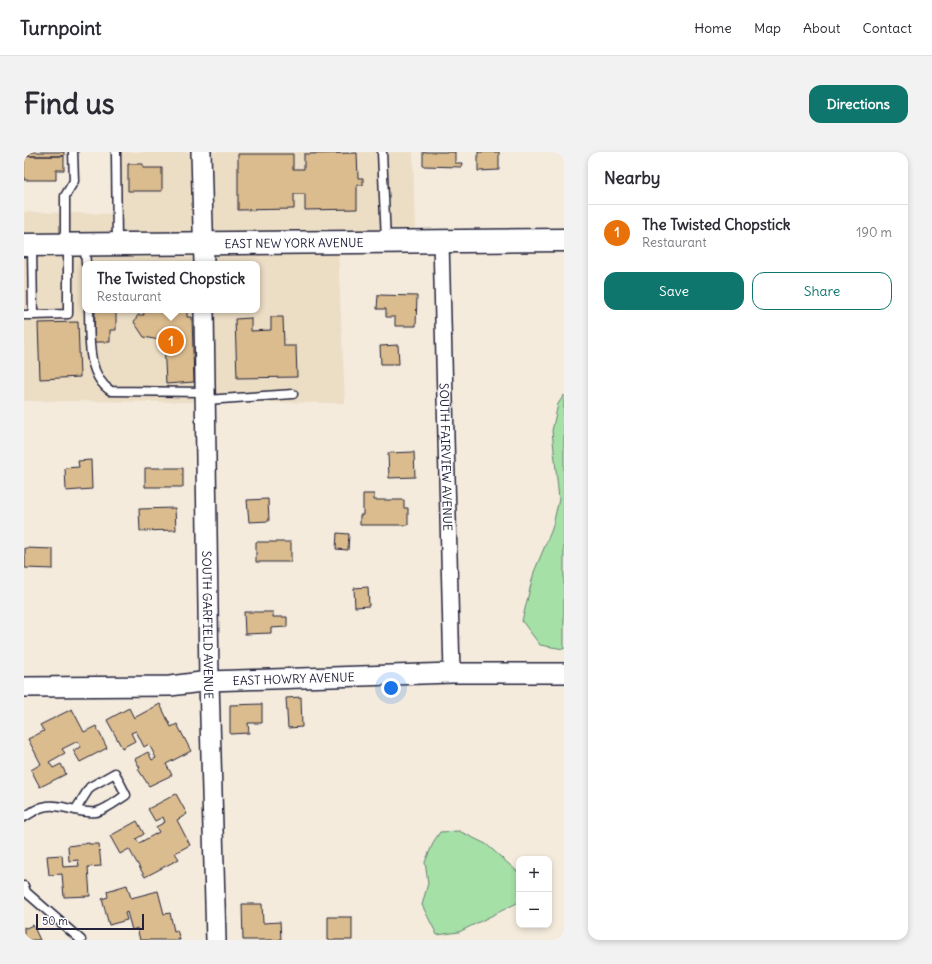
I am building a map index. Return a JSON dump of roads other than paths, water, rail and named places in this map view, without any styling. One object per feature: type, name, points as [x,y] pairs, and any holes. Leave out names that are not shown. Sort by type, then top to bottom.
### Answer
[{"type":"main road","name":"EAST NEW YORK AVENUE","points":[[28,245],[76,250],[117,245],[204,254],[386,242],[564,240]]},
{"type":"street","points":[[201,152],[204,254]]},
{"type":"street","name":"SOUTH FAIRVIEW AVENUE","points":[[441,241],[452,673]]},
{"type":"street","name":"SOUTH GARFIELD AVENUE","points":[[204,313],[209,681],[216,940]]},
{"type":"street","name":"EAST HOWRY AVENUE","points":[[24,687],[170,686],[209,681],[452,673],[564,672]]},
{"type":"lane","points":[[24,315],[68,314],[76,250],[65,196],[74,180],[73,152]]},
{"type":"lane","points":[[116,152],[117,245]]},
{"type":"lane","points":[[382,152],[386,242]]},
{"type":"lane","points":[[28,245],[33,315]]},
{"type":"lane","points":[[89,313],[93,361],[98,380],[111,391],[206,396],[293,394]]},
{"type":"lane","points":[[24,817],[43,807],[59,806],[76,810],[97,812],[126,795],[115,774],[90,787],[76,810]]},
{"type":"lane","points":[[25,890],[81,940]]},
{"type":"place","name":"The Twisted Chopstick","points":[[171,341]]}]
